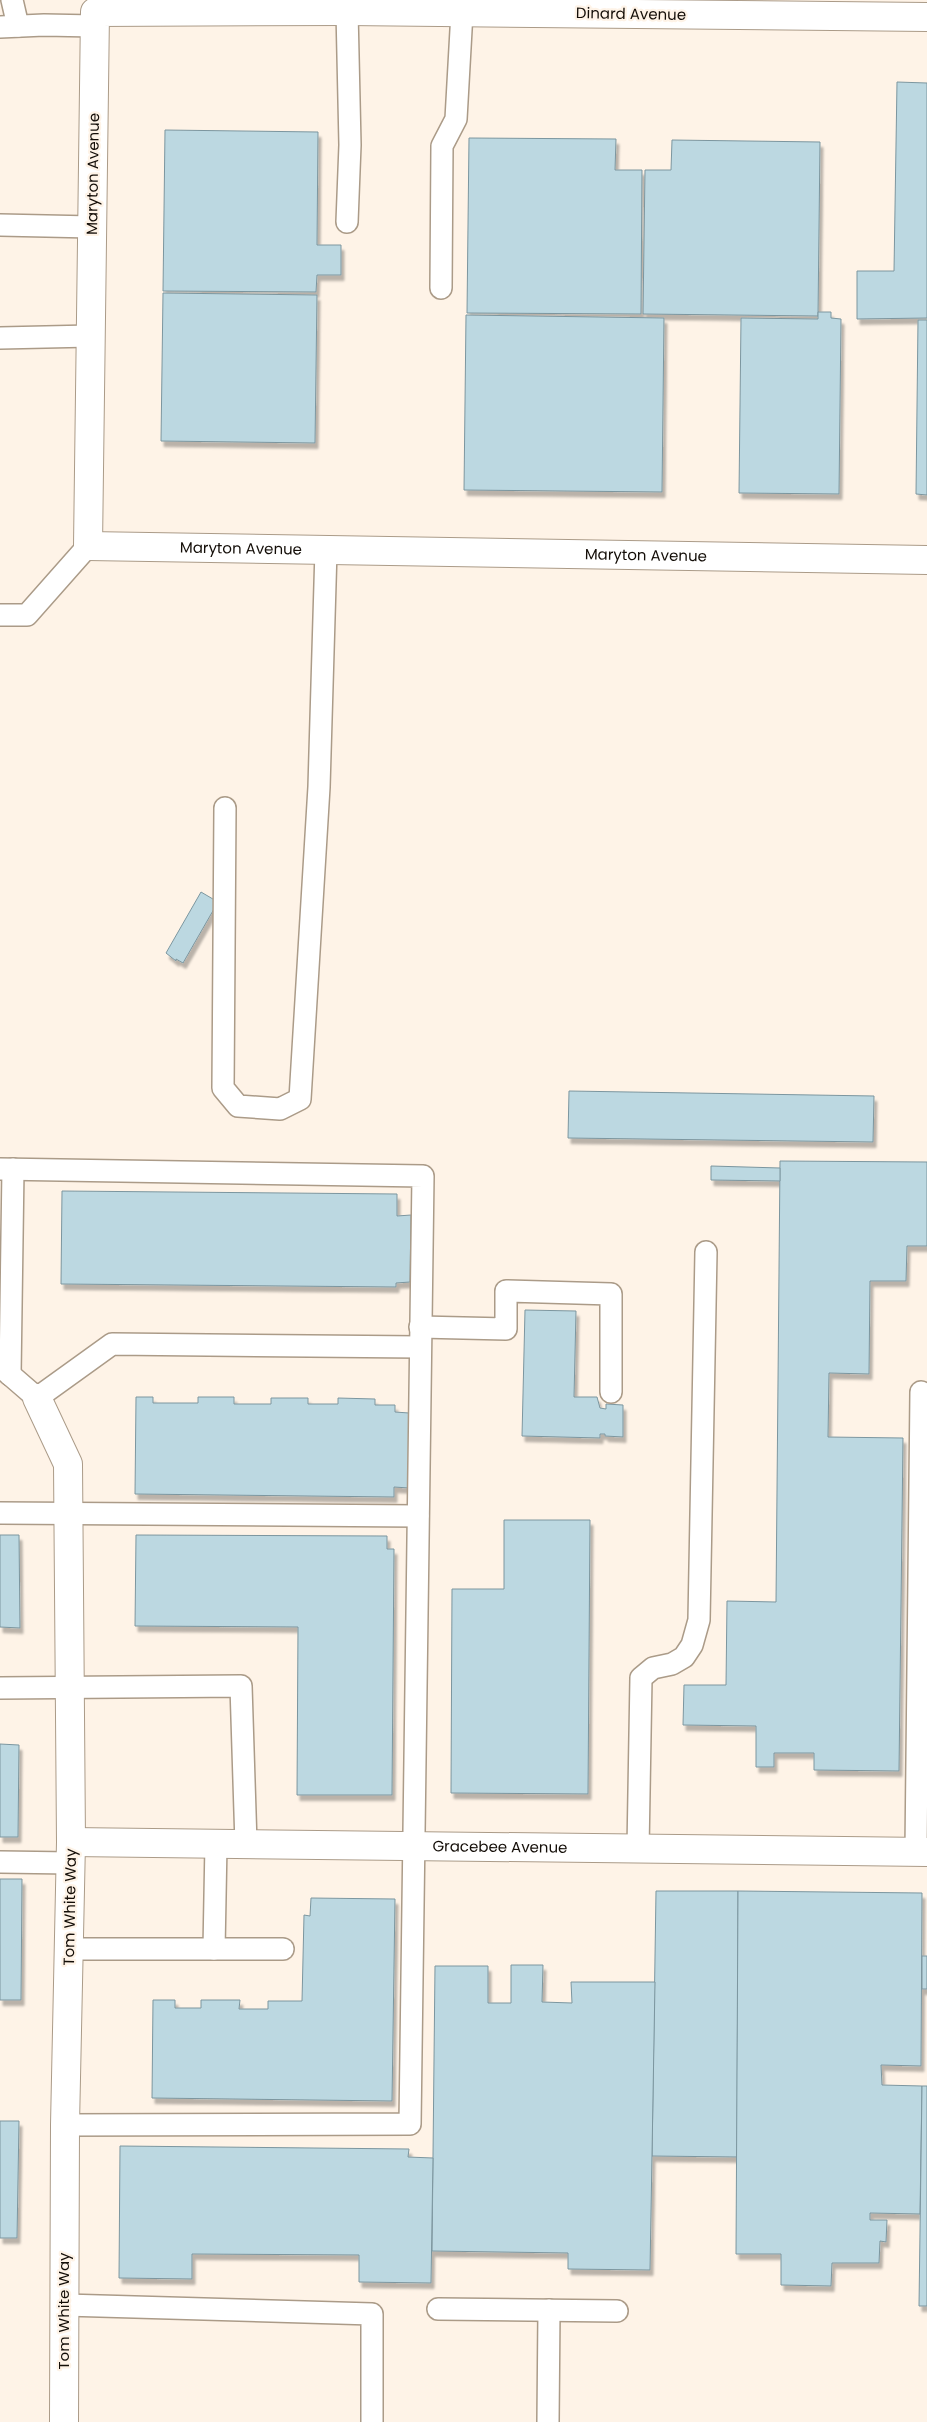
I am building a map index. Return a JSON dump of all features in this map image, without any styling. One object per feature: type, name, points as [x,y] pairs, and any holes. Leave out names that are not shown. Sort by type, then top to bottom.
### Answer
[{"type":"street","name":"Dinard Avenue","points":[[95,19],[347,11],[927,17]]},
{"type":"street","name":"Maryton Avenue","points":[[95,19],[88,546],[927,560]]},
{"type":"street","name":"Tom White Way","points":[[37,1398],[68,1464],[71,1853],[65,2125],[64,2422]]},
{"type":"street","name":"Gracebee Avenue","points":[[71,1853],[216,1844],[922,1852]]},
{"type":"lane","points":[[12,0],[9,27],[95,19]]},
{"type":"lane","points":[[347,11],[350,145],[347,222]]},
{"type":"lane","points":[[441,288],[442,146],[456,119],[462,12]]},
{"type":"lane","points":[[0,225],[92,227]]},
{"type":"lane","points":[[0,338],[91,336]]},
{"type":"lane","points":[[0,615],[27,615],[88,546]]},
{"type":"lane","points":[[225,808],[223,1088],[238,1106],[280,1109],[300,1099],[319,787],[326,550]]},
{"type":"lane","points":[[65,2125],[410,2124],[413,1846],[418,1516],[420,1337],[422,1176],[7,1169],[5,1370],[37,1398],[112,1344],[420,1337],[506,1329],[506,1291],[611,1294],[611,1392]]},
{"type":"lane","points":[[638,1849],[641,1678],[653,1668],[672,1664],[684,1657],[692,1645],[699,1620],[706,1252]]},
{"type":"lane","points":[[920,1392],[922,1852]]},
{"type":"lane","points":[[0,1513],[418,1516]]},
{"type":"lane","points":[[0,1688],[70,1689],[241,1686],[246,1844]]},
{"type":"lane","points":[[214,1949],[216,1844]]},
{"type":"lane","points":[[0,1862],[71,1853]]},
{"type":"lane","points":[[69,1949],[283,1949]]},
{"type":"lane","points":[[65,2305],[372,2314],[372,2422]]},
{"type":"lane","points":[[438,2309],[617,2312]]},
{"type":"lane","points":[[548,2422],[549,2310]]},
{"type":"building","points":[[897,82],[927,83],[927,318],[857,319],[857,271],[894,271]]},
{"type":"building","points":[[165,130],[318,132],[317,245],[341,245],[341,275],[317,275],[316,292],[163,291]]},
{"type":"building","points":[[469,138],[616,139],[615,170],[642,170],[641,314],[467,313]]},
{"type":"building","points":[[672,140],[820,142],[818,316],[643,314],[645,170],[671,170]]},
{"type":"building","points":[[163,293],[317,295],[315,443],[161,441]]},
{"type":"building","points":[[818,312],[831,312],[831,318],[841,319],[839,494],[739,493],[741,318],[818,319]]},
{"type":"building","points":[[466,315],[664,318],[662,492],[464,490]]},
{"type":"building","points":[[918,320],[927,320],[927,495],[916,494]]},
{"type":"building","points":[[201,892],[218,902],[183,963],[176,959],[176,961],[166,953]]},
{"type":"building","points":[[569,1091],[874,1096],[873,1142],[568,1138]]},
{"type":"building","points":[[780,1161],[927,1162],[927,1246],[907,1246],[906,1281],[870,1281],[869,1374],[829,1373],[828,1437],[903,1438],[899,1771],[814,1770],[814,1753],[774,1753],[774,1767],[756,1767],[756,1726],[683,1725],[684,1685],[726,1685],[727,1601],[776,1602]]},
{"type":"building","points":[[711,1166],[780,1168],[780,1181],[711,1180]]},
{"type":"building","points":[[62,1191],[397,1194],[397,1216],[411,1215],[410,1282],[396,1283],[396,1287],[61,1284]]},
{"type":"building","points":[[525,1310],[576,1311],[574,1397],[597,1397],[600,1408],[606,1409],[606,1404],[623,1405],[623,1437],[605,1436],[605,1434],[600,1434],[600,1438],[522,1436]]},
{"type":"building","points":[[136,1397],[153,1397],[153,1403],[198,1403],[198,1397],[234,1397],[234,1404],[271,1404],[271,1398],[308,1398],[308,1404],[338,1404],[338,1398],[375,1399],[375,1405],[395,1405],[395,1412],[409,1413],[409,1488],[394,1487],[394,1497],[135,1494]]},
{"type":"building","points":[[504,1520],[590,1520],[588,1794],[451,1793],[452,1589],[504,1589]]},
{"type":"building","points":[[0,1535],[19,1535],[20,1628],[0,1627]]},
{"type":"building","points":[[136,1535],[387,1536],[387,1549],[394,1549],[392,1795],[297,1795],[298,1627],[135,1626]]},
{"type":"building","points":[[0,1744],[19,1745],[18,1837],[0,1837]]},
{"type":"building","points":[[0,1879],[22,1879],[21,2000],[0,2000]]},
{"type":"building","points":[[656,1891],[738,1891],[737,2157],[652,2156]]},
{"type":"building","points":[[738,1891],[922,1893],[921,2066],[881,2065],[882,2085],[922,2086],[920,2214],[870,2213],[870,2220],[887,2220],[886,2242],[880,2241],[879,2263],[832,2263],[831,2286],[781,2285],[781,2254],[736,2254]]},
{"type":"building","points":[[311,1898],[395,1899],[392,2101],[152,2098],[153,2000],[175,2000],[175,2008],[201,2008],[201,2000],[240,2000],[239,2009],[268,2009],[268,2001],[302,2001],[304,1915],[310,1916]]},
{"type":"building","points":[[922,1956],[927,1956],[927,1989],[922,1989]]},
{"type":"building","points":[[511,1965],[543,1965],[542,2002],[572,2003],[571,1982],[655,1982],[650,2270],[568,2269],[568,2253],[432,2251],[435,1966],[488,1966],[488,2003],[511,2003]]},
{"type":"building","points":[[922,2086],[927,2086],[927,2306],[919,2306]]},
{"type":"building","points":[[0,2121],[19,2121],[17,2238],[0,2238]]},
{"type":"building","points":[[120,2146],[409,2149],[408,2157],[433,2158],[431,2283],[359,2282],[359,2255],[192,2254],[192,2279],[119,2278]]}]
